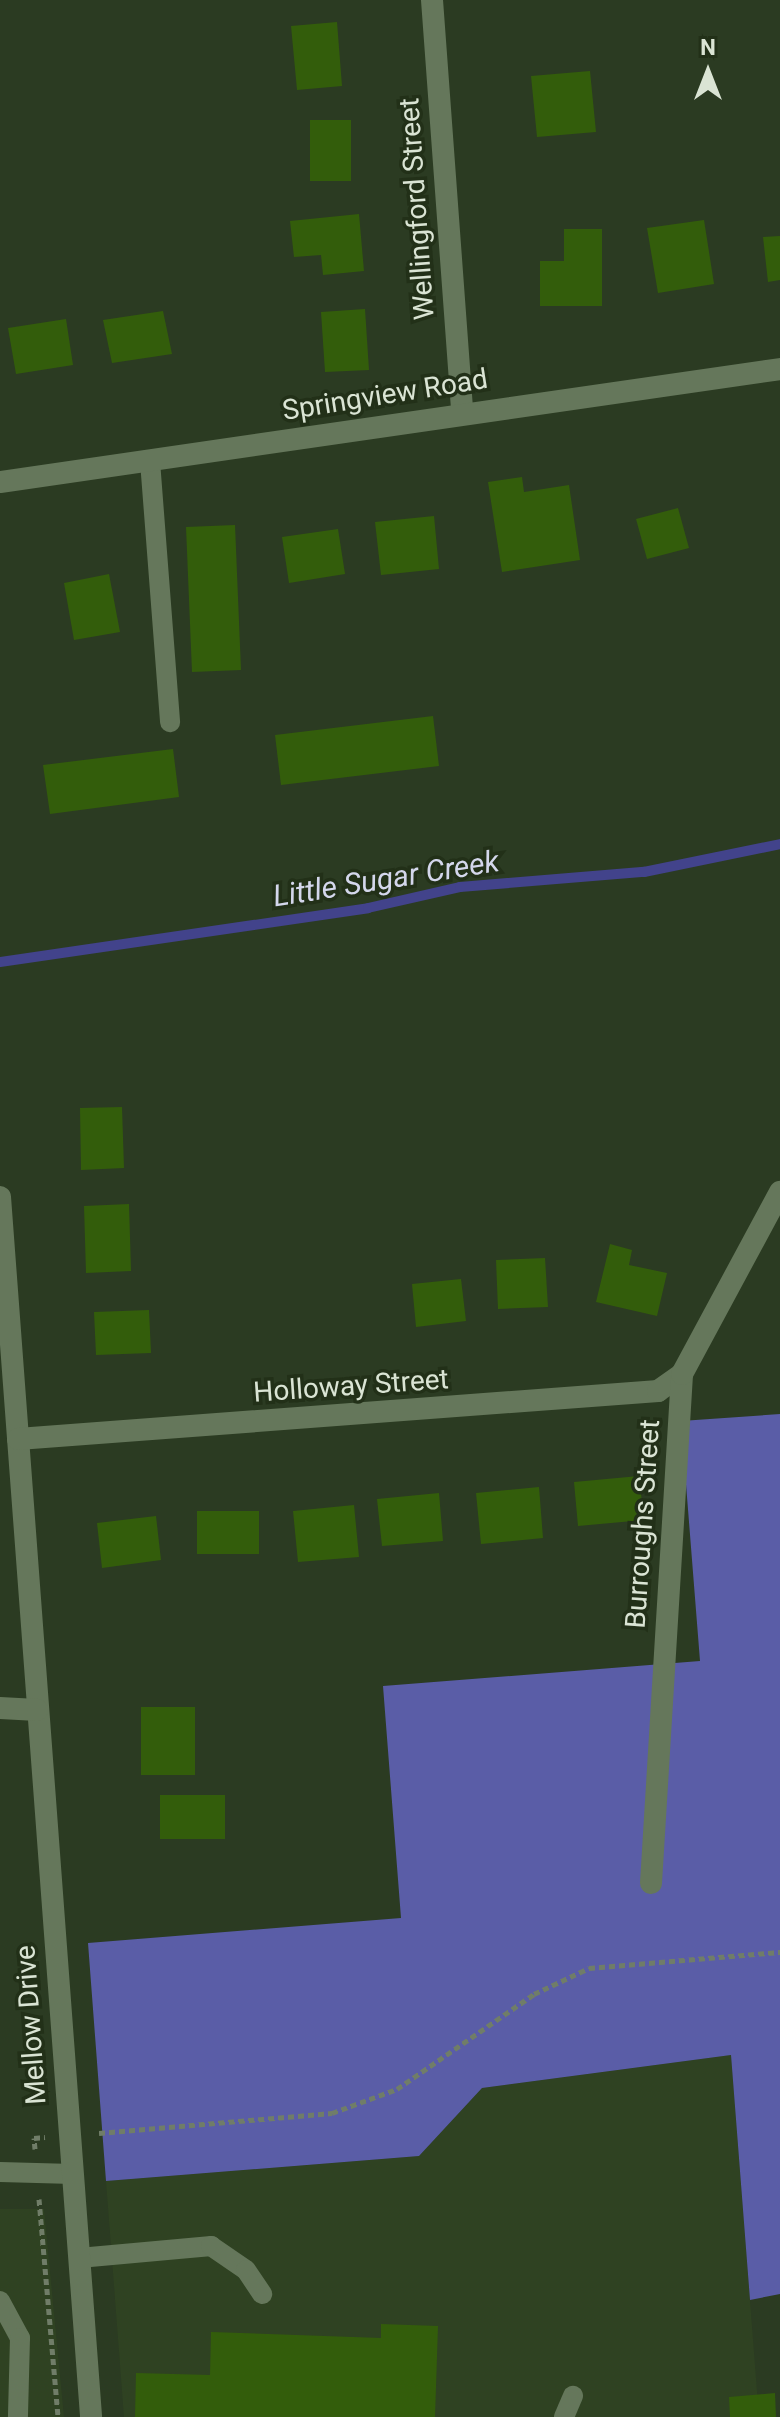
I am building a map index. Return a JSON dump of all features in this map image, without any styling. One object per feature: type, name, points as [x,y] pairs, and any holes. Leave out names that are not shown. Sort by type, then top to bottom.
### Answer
[{"type":"street","name":"Wellingford Street","points":[[432,0],[462,413]]},
{"type":"street","name":"Springview Road","points":[[0,482],[780,369]]},
{"type":"street","name":"Burroughs Street","points":[[651,1883],[682,1374],[780,1192]]},
{"type":"street","name":"Mellow Drive","points":[[0,1197],[91,2417]]},
{"type":"street","name":"Holloway Street","points":[[18,1439],[658,1391],[682,1374]]},
{"type":"street","points":[[0,1708],[37,1710]]},
{"type":"lane","points":[[150,461],[170,722]]},
{"type":"lane","points":[[0,2172],[73,2174]]},
{"type":"lane","points":[[79,2258],[211,2246],[246,2270],[262,2294]]},
{"type":"lane","points":[[0,2301],[20,2338],[18,2417]]},
{"type":"lane","points":[[564,2417],[573,2396]]},
{"type":"path","points":[[83,2135],[332,2113],[397,2089],[534,1994],[589,1968],[780,1952]]},
{"type":"path","points":[[48,2137],[34,2138],[58,2417]]},
{"type":"shaded area","points":[[780,1414],[780,2294],[750,2300],[731,2055],[482,2088],[419,2156],[106,2181],[88,1943],[401,1918],[383,1686],[700,1661],[681,1421]]},
{"type":"shaded area","points":[[731,2055],[759,2417],[124,2417],[106,2181],[419,2156],[482,2088]]},
{"type":"shaded area","points":[[0,2209],[44,2209],[64,2417],[0,2417]]},
{"type":"building","points":[[337,22],[342,86],[297,90],[291,26]]},
{"type":"building","points":[[590,71],[596,132],[537,137],[531,76]]},
{"type":"building","points":[[310,120],[351,120],[351,181],[310,181]]},
{"type":"building","points":[[359,214],[364,271],[323,275],[321,255],[294,257],[290,221]]},
{"type":"building","points":[[704,220],[714,284],[658,293],[647,228]]},
{"type":"building","points":[[564,229],[602,229],[602,306],[540,306],[540,261],[564,261]]},
{"type":"building","points":[[780,236],[780,280],[768,282],[763,237]]},
{"type":"building","points":[[365,309],[369,370],[325,372],[321,312]]},
{"type":"building","points":[[163,311],[172,354],[112,363],[103,320]]},
{"type":"building","points":[[66,319],[73,365],[16,374],[8,328]]},
{"type":"building","points":[[522,477],[524,492],[569,485],[580,560],[502,572],[488,482]]},
{"type":"building","points":[[678,508],[689,548],[647,559],[636,519]]},
{"type":"building","points":[[434,516],[439,569],[381,575],[375,522]]},
{"type":"building","points":[[235,525],[241,670],[192,672],[186,527]]},
{"type":"building","points":[[338,529],[345,574],[289,583],[282,537]]},
{"type":"building","points":[[109,574],[120,632],[74,640],[64,583]]},
{"type":"building","points":[[433,716],[439,766],[281,785],[275,735]]},
{"type":"building","points":[[173,749],[179,797],[50,814],[43,765]]},
{"type":"building","points":[[122,1107],[124,1168],[81,1170],[80,1108]]},
{"type":"building","points":[[129,1204],[131,1271],[86,1273],[84,1206]]},
{"type":"building","points":[[610,1244],[632,1250],[629,1265],[667,1273],[657,1316],[596,1302]]},
{"type":"building","points":[[545,1258],[548,1307],[498,1309],[496,1260]]},
{"type":"building","points":[[461,1279],[466,1321],[416,1327],[412,1284]]},
{"type":"building","points":[[149,1310],[151,1353],[96,1355],[94,1312]]},
{"type":"building","points":[[639,1476],[644,1520],[578,1526],[574,1482]]},
{"type":"building","points":[[539,1487],[543,1538],[481,1544],[476,1493]]},
{"type":"building","points":[[439,1493],[443,1541],[382,1546],[377,1499]]},
{"type":"building","points":[[354,1505],[359,1557],[298,1562],[293,1511]]},
{"type":"building","points":[[197,1511],[259,1511],[259,1554],[197,1554]]},
{"type":"building","points":[[156,1516],[161,1560],[102,1568],[97,1523]]},
{"type":"building","points":[[141,1707],[195,1707],[195,1775],[141,1775]]},
{"type":"building","points":[[160,1795],[225,1795],[225,1839],[160,1839]]},
{"type":"building","points":[[381,2324],[438,2326],[435,2417],[135,2417],[136,2373],[210,2375],[211,2332],[381,2338]]},
{"type":"building","points":[[775,2393],[776,2417],[730,2417],[729,2397]]},
{"type":"waterway","name":"Little Sugar Creek","points":[[0,962],[368,908],[460,887],[644,872],[780,844]]}]
